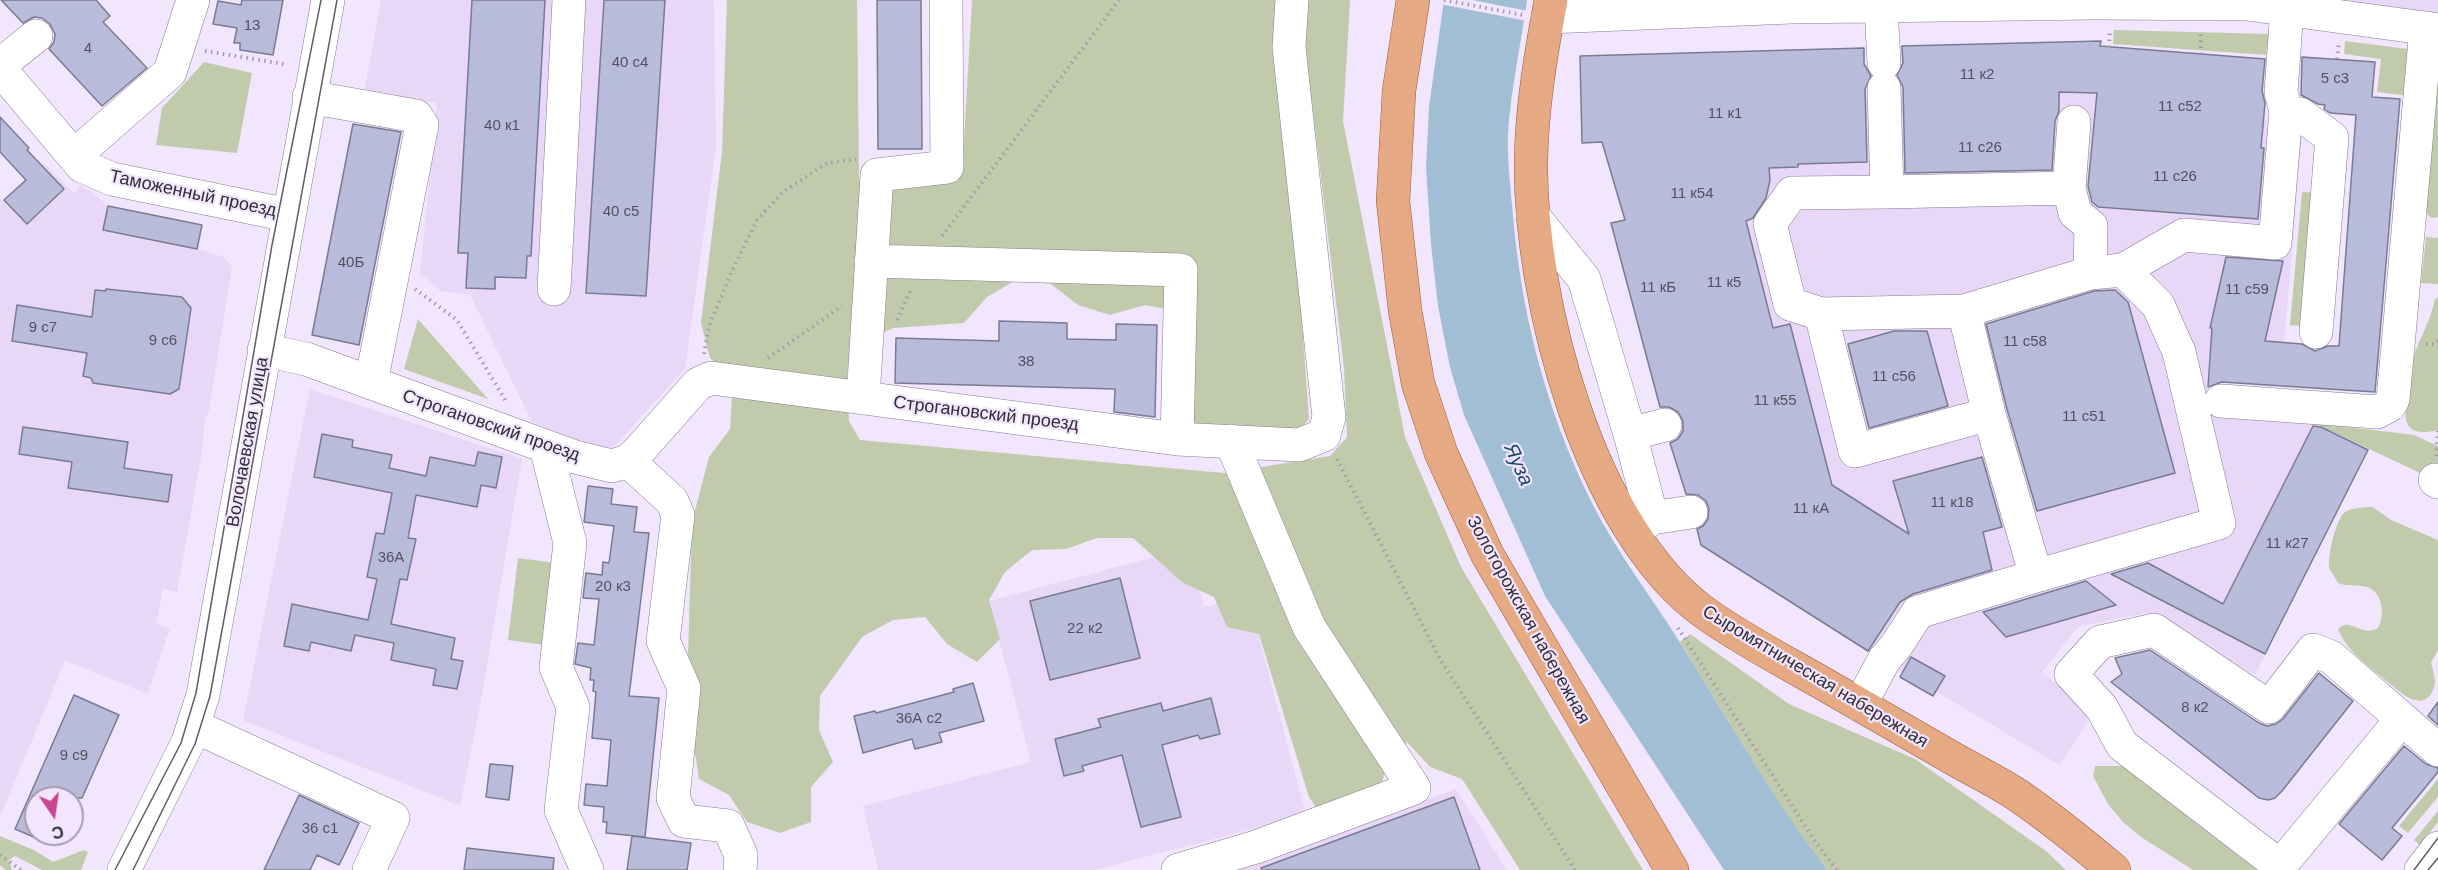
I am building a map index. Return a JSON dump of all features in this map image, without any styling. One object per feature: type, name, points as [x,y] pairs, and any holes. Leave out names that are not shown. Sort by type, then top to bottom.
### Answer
[{"type":"main road","name":"Золоторожская набережная","points":[[1413,0],[1399,91],[1394,201],[1405,310],[1418,383],[1441,453],[1487,554],[1672,870]]},
{"type":"main road","name":"Сыромятническая набережная","points":[[1540,11],[1531,160],[1533,216],[1549,323],[1568,389],[1598,468],[1642,526],[1669,584],[1705,613],[1756,645],[1868,692],[2017,795],[2114,870]]},
{"type":"street","points":[[74,156],[170,72],[193,0]]},
{"type":"street","name":"Волочаевская улица","points":[[124,870],[188,742],[203,695],[328,0]]},
{"type":"street","points":[[554,289],[569,0]]},
{"type":"street","points":[[862,398],[877,175],[947,167],[946,0]]},
{"type":"street","points":[[1292,0],[1289,47],[1329,417],[1324,435]]},
{"type":"street","points":[[1540,11],[1791,3],[1881,7],[2144,2],[2247,4],[2432,29],[2393,399],[2390,405],[2377,412],[2221,401]]},
{"type":"street","points":[[1881,7],[1887,192]]},
{"type":"street","points":[[2069,188],[1792,193],[1770,224],[1790,304],[1821,315],[1964,310],[2090,273],[2123,270],[2184,235],[2275,243],[2286,112],[2281,92],[2287,9]]},
{"type":"street","points":[[0,67],[36,36]]},
{"type":"street","name":"Таможенный проезд","points":[[0,67],[82,165],[112,179],[288,215]]},
{"type":"street","points":[[309,97],[416,116],[422,125],[371,384]]},
{"type":"street","points":[[2286,112],[2300,114],[2332,138],[2316,332]]},
{"type":"street","points":[[2074,122],[2069,188],[2075,213],[2091,226],[2090,273]]},
{"type":"street","points":[[1533,216],[1584,279],[1630,434],[1642,526],[1691,512]]},
{"type":"street","points":[[870,276],[923,262],[1181,270],[1177,439]]},
{"type":"street","points":[[1868,692],[1884,660],[1918,612],[2218,523],[2179,352],[2158,305],[2123,270]]},
{"type":"street","points":[[1964,310],[1989,414],[2036,576]]},
{"type":"street","points":[[1821,315],[1855,451],[1989,414]]},
{"type":"street","name":"Строгановский проезд","points":[[264,350],[304,358],[538,444],[612,466],[628,461]]},
{"type":"street","name":"Строгановский проезд","points":[[698,384],[711,378],[1177,439],[1299,445],[1324,435]]},
{"type":"street","points":[[698,384],[628,461],[672,501],[678,514],[663,641],[684,688],[673,798],[684,821],[728,826],[741,855],[740,870]]},
{"type":"street","points":[[1630,434],[1665,425]]},
{"type":"street","points":[[1178,870],[1256,847],[1414,788],[1309,627],[1231,441]]},
{"type":"street","points":[[538,444],[570,543],[556,667],[573,707],[561,810],[587,870]]},
{"type":"street","points":[[2402,719],[2316,831],[2280,866],[2122,745],[2102,708],[2071,674],[2100,642],[2154,630],[2269,707],[2313,650],[2331,657],[2438,750]]},
{"type":"street","points":[[194,726],[393,818],[369,870]]},
{"type":"street","points":[[2421,870],[2438,848]]},
{"type":"path","points":[[895,325],[923,262],[1119,0]]},
{"type":"path","points":[[1444,0],[1540,11]]},
{"type":"path","points":[[2200,54],[2202,24]]},
{"type":"path","points":[[2109,47],[2110,26]]},
{"type":"path","points":[[2337,59],[2340,37]]},
{"type":"path","points":[[178,46],[284,64]]},
{"type":"path","points":[[698,384],[709,326],[757,220],[783,192],[827,163],[860,159]]},
{"type":"path","points":[[393,273],[457,320],[538,444]]},
{"type":"path","points":[[739,382],[771,355],[832,311],[870,276]]},
{"type":"path","points":[[1324,435],[1441,661],[1575,870]]},
{"type":"path","points":[[0,855],[21,870]]},
{"type":"shaded area","points":[[381,0],[714,0],[716,146],[685,369],[608,453],[532,422],[470,295],[441,291],[420,274],[437,103],[364,93]]},
{"type":"shaded area","points":[[2331,0],[2438,0],[2438,14]]},
{"type":"shaded area","points":[[2101,41],[2101,47],[2268,59],[2263,120],[2303,124],[2284,343],[2211,337],[2207,387],[2209,413],[2314,423],[2368,450],[2255,675],[2145,613],[2078,627],[2042,672],[2093,713],[2060,765],[1869,652],[1701,545],[1665,425],[1611,223],[1625,219],[1602,142],[1582,143],[1580,56],[1864,48],[1864,64],[1898,63],[1899,46]]},
{"type":"shaded area","points":[[43,163],[75,194],[79,185],[91,191],[108,206],[202,225],[197,249],[224,257],[232,267],[177,592],[163,589],[156,624],[170,628],[148,694],[65,661],[0,817],[0,199],[5,200]]},
{"type":"shaded area","points":[[310,389],[522,459],[480,706],[460,806],[243,720]]},
{"type":"shaded area","points":[[1188,548],[1204,607],[1248,596],[1306,815],[1095,870],[878,870],[863,806],[1031,762],[989,601]]},
{"type":"shaded area","points":[[1456,789],[1507,870],[1235,870]]},
{"type":"green space","points":[[727,0],[857,0],[859,179],[893,189],[959,175],[964,142],[972,0],[1350,0],[1343,121],[1405,437],[1461,567],[1643,870],[1520,870],[1462,779],[1430,767],[1407,742],[1386,768],[1377,801],[1322,816],[1309,797],[1259,634],[1227,627],[1214,597],[1183,583],[1133,538],[1097,538],[1066,549],[1032,550],[1005,572],[989,600],[1000,639],[977,662],[947,644],[925,617],[893,620],[862,637],[820,696],[819,730],[833,762],[811,787],[811,822],[780,833],[747,822],[729,795],[699,779],[694,746],[700,688],[688,656],[692,522],[709,457],[730,429],[733,379],[710,358],[701,323],[722,152]],"holes":[[[1304,95],[1312,103],[1344,368],[1347,437],[1330,456],[1224,473],[860,440],[849,421],[847,372],[862,341],[894,328],[964,323],[987,297],[1016,280],[1051,284],[1078,305],[1110,315],[1145,305],[1186,313],[1193,419],[1211,446],[1275,455],[1309,419],[1286,99]]]},
{"type":"green space","points":[[2114,30],[2269,34],[2266,55],[2113,44]]},
{"type":"green space","points":[[2345,41],[2415,50],[2409,96],[2377,92],[2381,59],[2344,54]]},
{"type":"green space","points":[[204,62],[252,73],[237,153],[156,145],[162,108]]},
{"type":"green space","points":[[2438,70],[2438,217],[2431,218],[2424,210]]},
{"type":"green space","points":[[2302,192],[2321,193],[2310,327],[2290,325]]},
{"type":"green space","points":[[2426,237],[2438,238],[2438,284],[2421,283]]},
{"type":"green space","points":[[2438,298],[2438,430],[2424,432],[2408,426],[2407,399],[2416,349],[2435,299]]},
{"type":"green space","points":[[418,319],[488,399],[404,369]]},
{"type":"green space","points":[[2314,423],[2414,435],[2438,446],[2438,471],[2435,480]]},
{"type":"green space","points":[[2373,507],[2391,520],[2438,540],[2438,650],[2431,663],[2435,682],[2431,694],[2421,701],[2403,694],[2367,665],[2347,645],[2338,629],[2347,625],[2366,631],[2378,628],[2380,623],[2382,611],[2376,594],[2367,587],[2338,583],[2329,568],[2333,539],[2341,517],[2349,510]]},
{"type":"green space","points":[[518,558],[556,563],[545,645],[508,640]]},
{"type":"green space","points":[[1690,634],[1789,704],[1915,759],[2046,851],[2066,870],[1827,870],[1769,786],[1680,642]]},
{"type":"green space","points":[[2095,766],[2126,766],[2185,811],[2199,825],[2272,870],[2193,870],[2141,837],[2123,822],[2108,804],[2093,776]]},
{"type":"green space","points":[[2438,779],[2438,797],[2408,833],[2399,826]]},
{"type":"green space","points":[[2438,811],[2438,822],[2420,845],[2414,840]]},
{"type":"green space","points":[[0,836],[36,851],[53,862],[84,850],[88,852],[81,870],[42,870],[15,856],[9,860],[12,870],[6,870],[0,865]]},
{"type":"water","name":"Яуза","points":[[1444,0],[1527,0],[1509,116],[1508,160],[1521,282],[1537,358],[1548,395],[1575,467],[1613,541],[1771,789],[1827,870],[1724,870],[1545,596],[1464,415],[1450,367],[1438,306],[1426,167],[1429,107]]},
{"type":"pier","points":[[1441,0],[1472,0],[1528,11],[1527,21],[1440,4]]},
{"type":"building","points":[[1,0],[96,0],[110,16],[103,22],[147,68],[102,106],[49,49],[54,42],[55,34],[50,24],[42,18],[34,17],[23,23]]},
{"type":"building","points":[[242,0],[283,0],[273,55],[240,50],[240,43],[234,43],[237,28],[213,24],[218,1],[241,5]]},
{"type":"building","points":[[472,0],[545,0],[531,256],[527,256],[526,278],[495,277],[495,289],[466,288],[468,253],[458,253]]},
{"type":"building","points":[[604,0],[665,0],[646,296],[586,293]]},
{"type":"building","points":[[877,0],[921,0],[922,149],[878,149]]},
{"type":"building","points":[[2101,41],[2100,46],[2265,59],[2262,91],[2265,103],[2261,148],[2264,148],[2258,219],[2098,207],[2092,202],[2088,186],[2097,93],[2059,92],[2052,170],[1905,173],[1903,87],[1897,75],[1903,63],[1902,46]]},
{"type":"building","points":[[1864,48],[1864,64],[1871,76],[1865,89],[1867,162],[1798,164],[1798,167],[1769,168],[1770,180],[1766,198],[1753,218],[1746,221],[1773,328],[1790,324],[1832,485],[1909,534],[1893,481],[1982,457],[2002,527],[1983,532],[1992,570],[1913,594],[1900,602],[1868,651],[1701,545],[1697,529],[1703,526],[1708,519],[1709,509],[1706,501],[1698,495],[1686,494],[1670,443],[1678,439],[1683,431],[1683,421],[1678,412],[1669,407],[1660,407],[1611,223],[1625,220],[1602,142],[1582,143],[1580,56]]},
{"type":"building","points":[[2302,57],[2375,62],[2372,97],[2400,99],[2375,392],[2222,382],[2208,387],[2212,328],[2210,328],[2226,257],[2283,261],[2265,341],[2302,344],[2315,351],[2328,346],[2339,346],[2356,115],[2330,113],[2324,109],[2325,105],[2301,95]]},
{"type":"building","points":[[0,117],[64,189],[27,224],[4,200],[26,180],[0,152]]},
{"type":"building","points":[[353,124],[401,132],[359,345],[312,335]]},
{"type":"building","points":[[108,206],[202,225],[197,249],[103,230]]},
{"type":"building","points":[[106,289],[182,297],[191,308],[179,389],[170,394],[93,383],[91,378],[83,376],[87,353],[12,341],[17,305],[92,317],[95,290],[106,291]]},
{"type":"building","points":[[2115,290],[2128,302],[2175,473],[2037,511],[2007,409],[1986,324],[2094,291]]},
{"type":"building","points":[[999,321],[1067,323],[1067,339],[1116,340],[1116,324],[1157,325],[1155,417],[1114,412],[1115,389],[895,383],[896,338],[999,341]]},
{"type":"building","points":[[1894,331],[1927,331],[1948,406],[1869,428],[1848,344]]},
{"type":"building","points":[[2313,426],[2321,427],[2368,450],[2265,654],[2111,574],[2148,563],[2223,604]]},
{"type":"building","points":[[23,427],[128,442],[124,468],[172,475],[168,502],[68,488],[72,462],[19,454]]},
{"type":"building","points":[[322,434],[353,440],[352,447],[392,455],[389,468],[426,476],[430,457],[475,466],[478,452],[502,457],[496,488],[481,485],[477,507],[416,495],[408,538],[416,539],[407,580],[400,579],[391,624],[455,638],[451,659],[463,661],[457,689],[433,685],[436,669],[391,660],[394,643],[355,635],[351,651],[311,642],[309,651],[284,646],[292,604],[368,620],[377,579],[367,577],[376,533],[384,534],[392,493],[314,477]]},
{"type":"building","points":[[588,486],[613,489],[611,504],[637,507],[634,532],[649,533],[629,696],[659,698],[645,837],[606,833],[607,822],[603,822],[604,807],[584,805],[586,784],[607,786],[611,740],[592,738],[596,692],[593,691],[594,680],[590,680],[591,668],[575,664],[578,643],[594,645],[599,599],[583,598],[586,573],[602,575],[603,562],[609,563],[614,526],[584,522]]},
{"type":"building","points":[[1120,578],[1140,658],[1050,680],[1030,601]]},
{"type":"building","points":[[2086,581],[2116,605],[2006,637],[1983,612]]},
{"type":"building","points":[[2150,650],[2259,723],[2267,726],[2283,719],[2319,673],[2353,701],[2282,791],[2275,798],[2268,800],[2259,798],[2111,682],[2122,674],[2115,658]]},
{"type":"building","points":[[1911,657],[1945,676],[1933,696],[1900,677]]},
{"type":"building","points":[[973,683],[984,721],[939,733],[942,742],[915,749],[912,739],[863,753],[854,716],[875,711],[876,713],[954,692],[953,689]]},
{"type":"building","points":[[74,695],[119,715],[84,794],[84,786],[34,786]]},
{"type":"building","points":[[1211,698],[1220,734],[1200,739],[1198,735],[1162,745],[1181,817],[1141,827],[1122,755],[1082,766],[1084,771],[1064,776],[1055,739],[1101,727],[1098,719],[1161,703],[1163,711]]},
{"type":"building","points":[[2438,702],[2438,725],[2428,716]]},
{"type":"building","points":[[2404,746],[2426,764],[2438,768],[2438,772],[2392,828],[2402,836],[2382,860],[2339,824]]},
{"type":"building","points":[[490,764],[513,766],[509,800],[486,797]]},
{"type":"building","points":[[299,795],[359,823],[346,851],[339,865],[317,855],[310,870],[264,870]]},
{"type":"building","points":[[1454,797],[1480,870],[1262,870],[1261,868]]},
{"type":"building","points":[[24,809],[24,833],[15,829]]},
{"type":"building","points":[[632,836],[691,843],[687,870],[627,870]]},
{"type":"building","points":[[467,848],[554,858],[553,870],[464,870]]},
{"type":"tram line","points":[[115,870],[181,743],[196,693],[272,245],[321,0]]},
{"type":"tram line","points":[[133,870],[195,744],[210,696],[337,0]]},
{"type":"tram line","points":[[2414,870],[2438,838]]},
{"type":"tram line","points":[[2428,870],[2438,858]]}]
